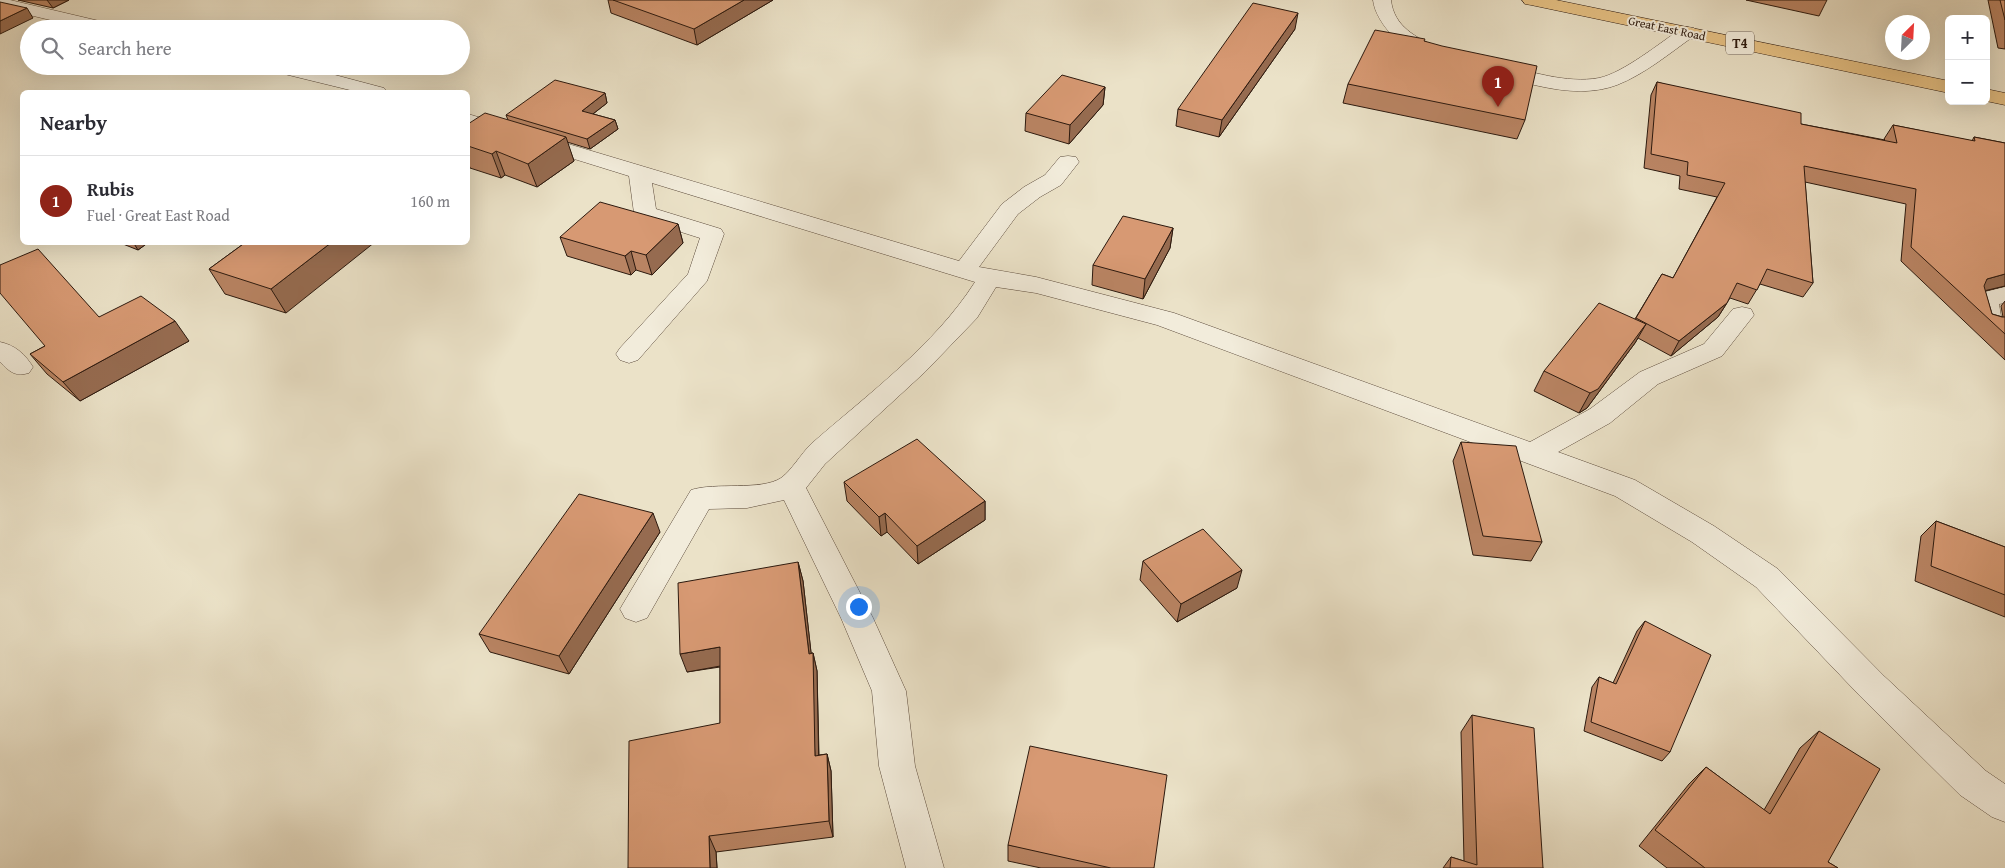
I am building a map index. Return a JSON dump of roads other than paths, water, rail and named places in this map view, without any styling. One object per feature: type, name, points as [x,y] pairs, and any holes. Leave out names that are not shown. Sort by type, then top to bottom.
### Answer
[{"type":"highway","name":"Great East Road","points":[[1531,0],[1945,86]]},
{"type":"highway","points":[[1990,96],[2005,99]]},
{"type":"street","points":[[1382,0],[1383,10],[1402,37],[1444,58]]},
{"type":"street","points":[[0,3],[73,20]]},
{"type":"street","points":[[1483,67],[1570,85],[1600,84],[1627,73],[1688,32]]},
{"type":"street","points":[[313,75],[370,90]]},
{"type":"street","points":[[470,121],[976,275],[1036,285],[1165,319],[1625,488],[1703,534],[1767,578],[1872,686],[1973,783],[2005,805]]},
{"type":"street","points":[[636,608],[700,498],[746,497],[775,492],[791,486],[815,457],[916,366],[968,312],[976,275],[1010,209],[1032,192],[1053,180],[1068,162]]},
{"type":"street","points":[[629,354],[699,276],[713,234],[645,213],[638,171]]},
{"type":"street","points":[[1990,322],[1986,300],[2005,295]]},
{"type":"street","points":[[1533,453],[1600,416],[1649,378],[1713,350],[1742,315]]},
{"type":"street","points":[[0,351],[5,352],[20,367]]},
{"type":"street","points":[[791,486],[857,618],[889,691],[897,766],[925,868]]},
{"type":"place","name":"Rubis","points":[[1498,107]]}]
